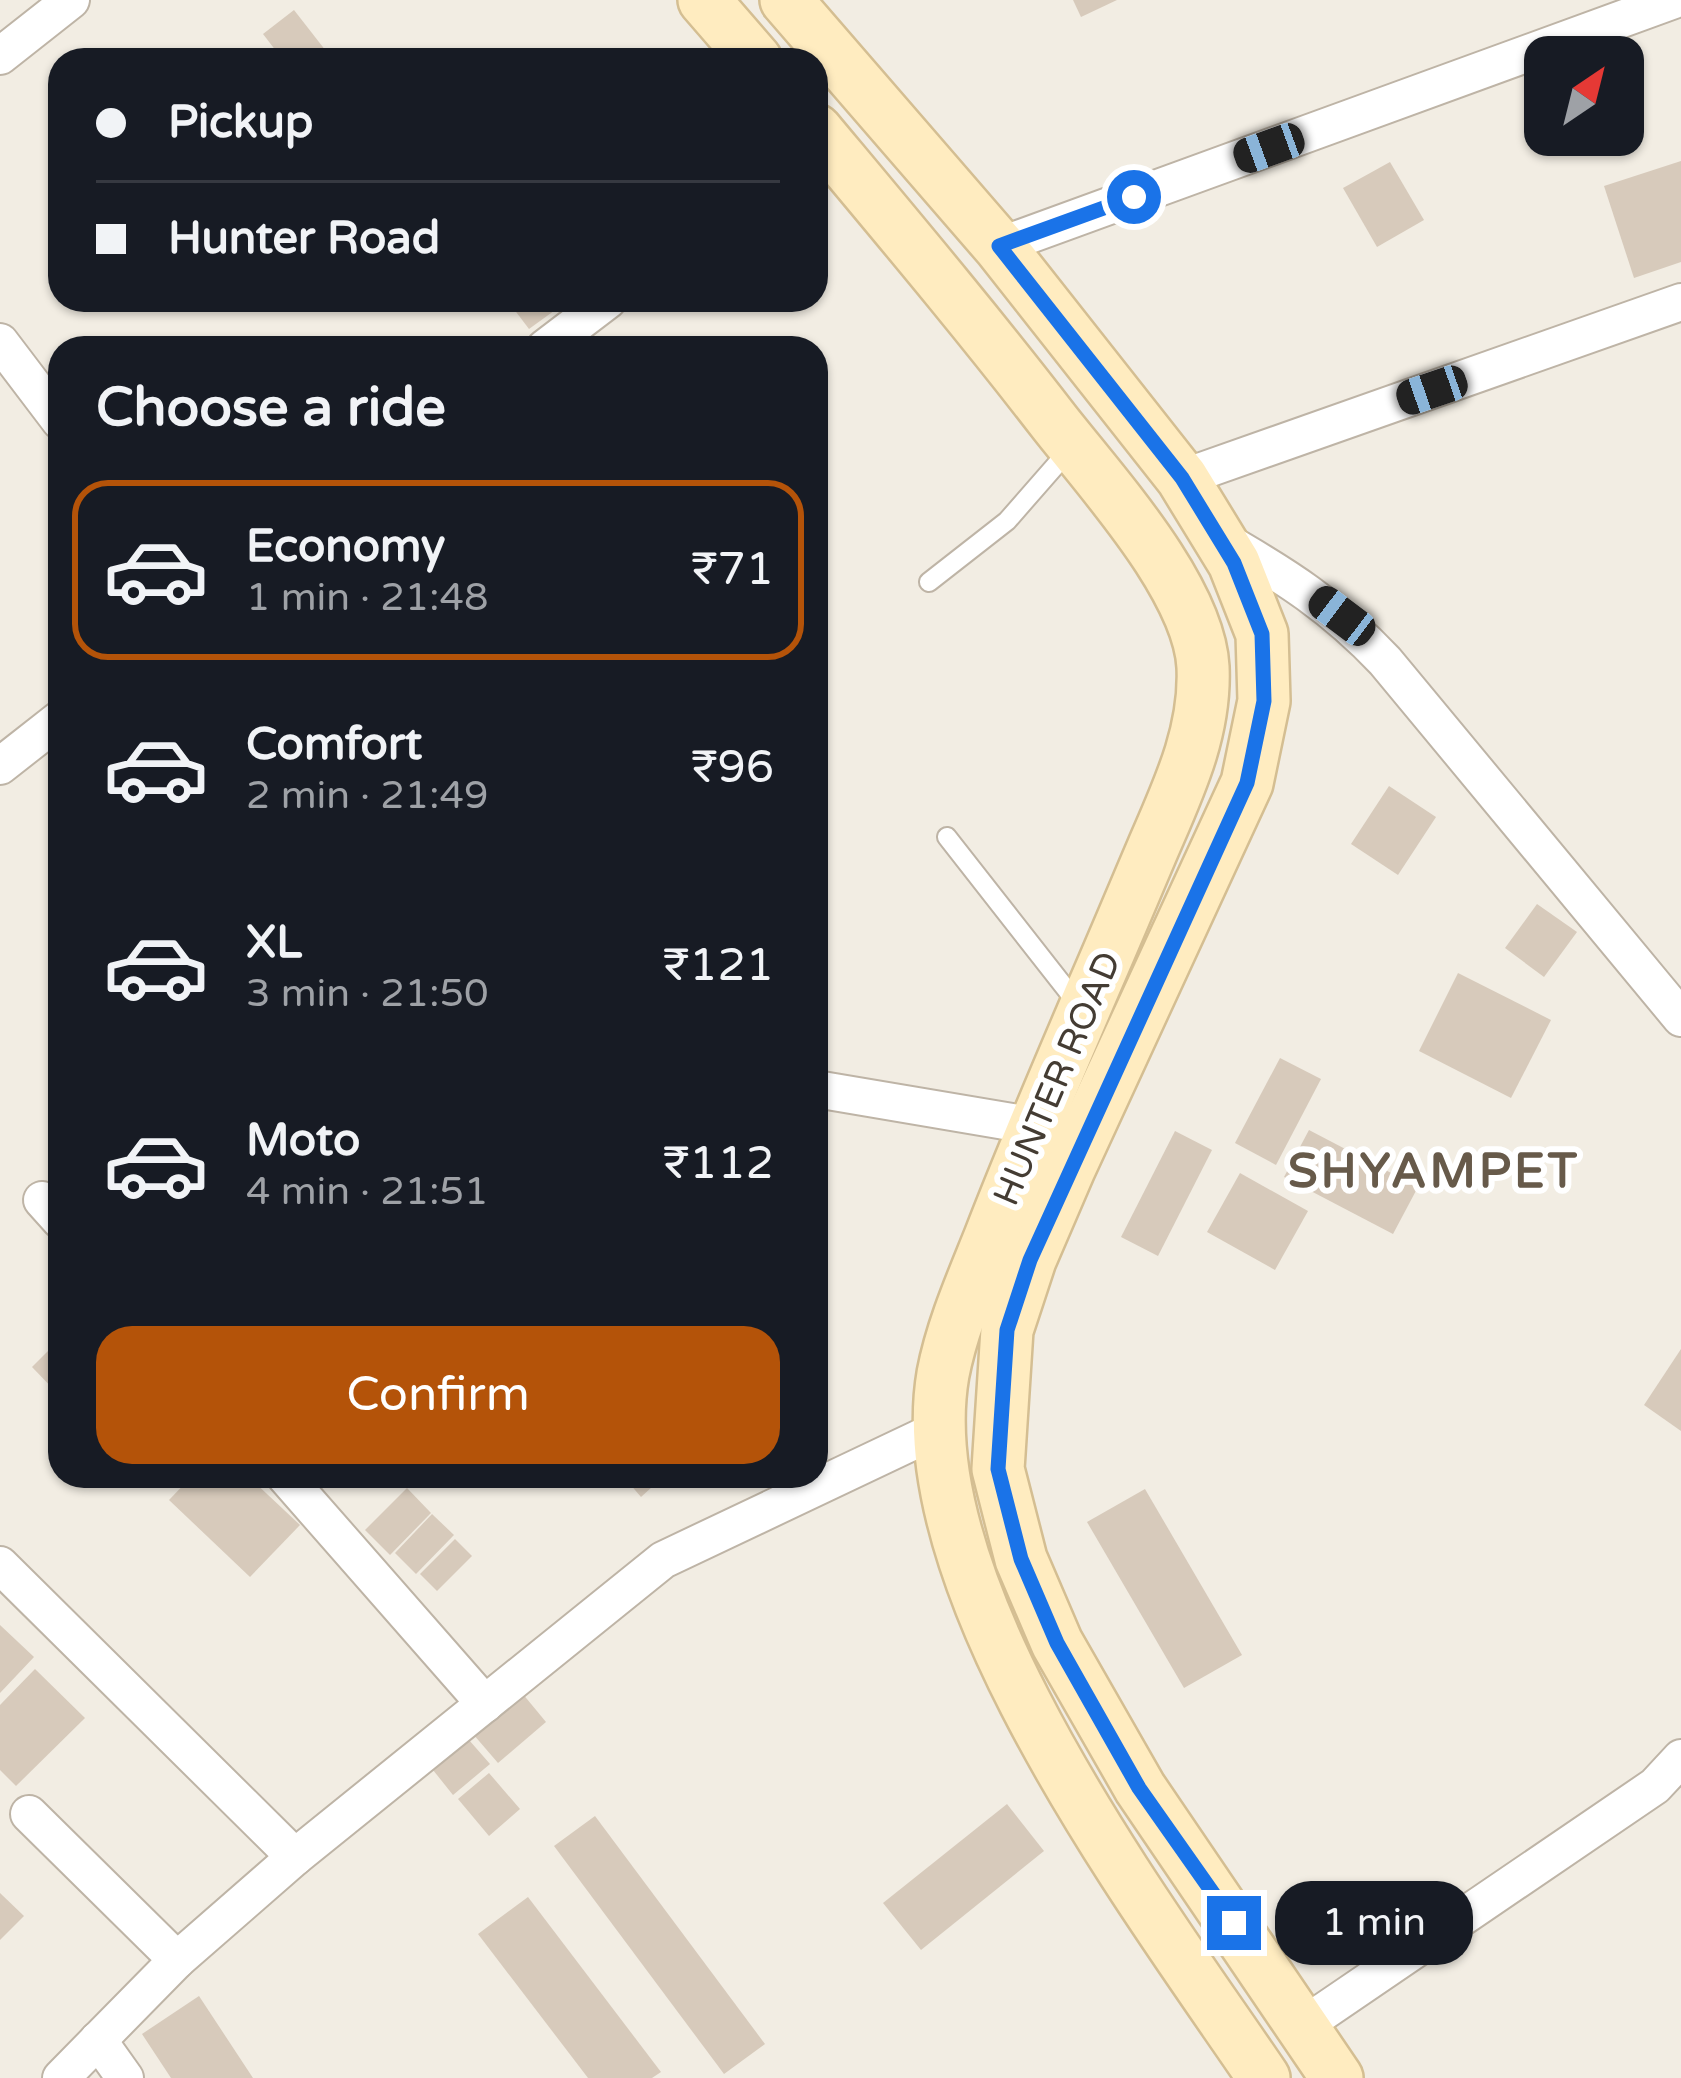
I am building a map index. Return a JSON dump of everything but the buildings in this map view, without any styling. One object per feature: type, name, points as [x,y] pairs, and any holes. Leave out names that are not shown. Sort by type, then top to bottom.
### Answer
[{"type":"main road","points":[[704,0],[746,48]]},
{"type":"main road","name":"HUNTER ROAD","points":[[786,0],[828,48]]},
{"type":"main road","name":"HUNTER ROAD","points":[[828,49],[999,246],[1182,478],[1221,539],[1262,634],[1264,701],[1247,783],[1030,1260],[1007,1330],[998,1469],[1021,1559],[1057,1643],[1139,1788],[1337,2078]]},
{"type":"main road","name":"HUNTER ROAD","points":[[828,144],[968,310],[1132,522],[1184,599],[1203,665],[1193,754],[962,1308],[944,1371],[937,1430],[956,1537],[1002,1652],[1046,1743],[1096,1827],[1264,2078]]},
{"type":"street","points":[[0,56],[71,0]]},
{"type":"street","points":[[999,246],[1674,0]]},
{"type":"street","points":[[1182,478],[1681,302]]},
{"type":"street","points":[[561,336],[592,312]]},
{"type":"street","points":[[0,342],[48,405]]},
{"type":"street","points":[[1221,539],[1295,581],[1342,616],[1371,646],[1681,1018]]},
{"type":"street","points":[[0,766],[48,728]]},
{"type":"street","points":[[828,1091],[1035,1126]]},
{"type":"street","points":[[828,1482],[937,1430]]},
{"type":"street","points":[[296,1488],[484,1703]]},
{"type":"street","points":[[61,2078],[177,1960],[296,1857],[663,1560],[815,1488]]},
{"type":"street","points":[[0,1565],[296,1857]]},
{"type":"street","points":[[1304,2025],[1655,1786],[1681,1758]]},
{"type":"street","points":[[29,1814],[177,1960]]},
{"type":"street","points":[[98,2040],[125,2078]]},
{"type":"lane","points":[[929,582],[1007,520],[1073,445]]},
{"type":"lane","points":[[947,837],[1083,1012]]},
{"type":"district","name":"SHYAMPET","points":[[1434,1170]]},
{"type":"route","points":[[1134,197],[999,246],[1182,478],[1221,539],[1262,634],[1264,701],[1247,783],[1030,1260],[1007,1330],[998,1469],[1021,1559],[1057,1643],[1139,1788],[1234,1923]]}]
